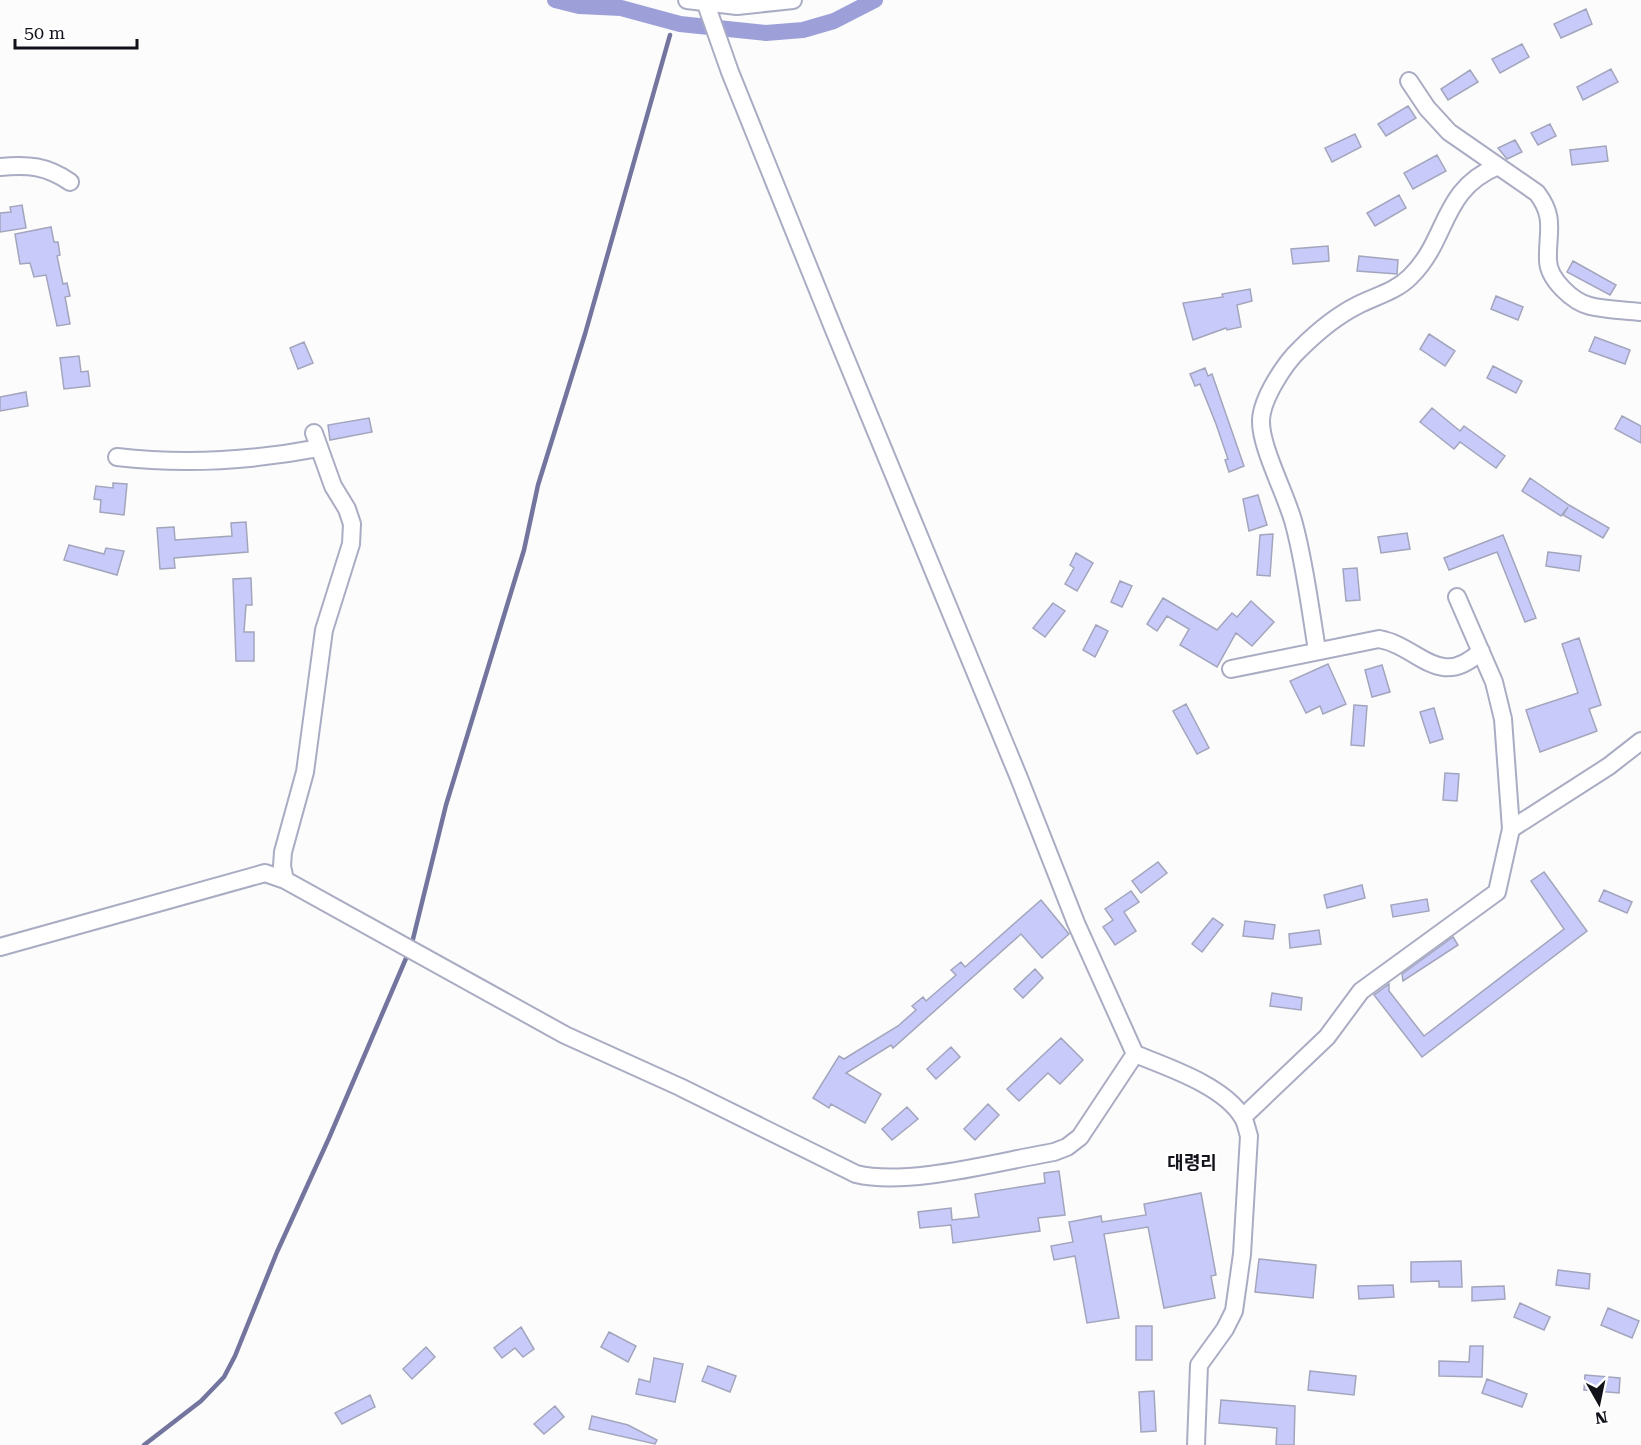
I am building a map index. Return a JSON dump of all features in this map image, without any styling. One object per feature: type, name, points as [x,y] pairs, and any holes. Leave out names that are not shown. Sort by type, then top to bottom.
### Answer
[{"type":"street","points":[[687,0],[708,9],[793,0]]},
{"type":"street","points":[[708,9],[716,37],[1076,923],[1135,1054],[1199,1082],[1229,1102],[1243,1117],[1250,1136],[1236,1300],[1234,1311],[1225,1329],[1199,1365],[1196,1445]]},
{"type":"street","points":[[1409,81],[1426,108],[1449,132],[1537,194],[1545,204],[1551,219],[1547,262],[1562,287],[1588,306],[1641,312]]},
{"type":"street","points":[[0,167],[33,165],[53,171],[70,182]]},
{"type":"street","points":[[1317,650],[1294,524],[1266,443],[1261,419],[1269,396],[1279,373],[1297,351],[1325,326],[1356,306],[1392,290],[1410,277],[1431,247],[1458,196],[1480,174],[1498,166]]},
{"type":"street","points":[[117,457],[173,463],[226,461],[316,441],[333,486],[347,508],[352,524],[351,544],[324,630],[305,772],[283,852],[282,866],[285,880]]},
{"type":"street","points":[[1243,1117],[1327,1037],[1361,991],[1497,892],[1511,829],[1503,719],[1494,682],[1457,597]]},
{"type":"street","points":[[1231,669],[1379,639],[1390,641],[1436,667],[1450,668],[1464,664],[1481,651]]},
{"type":"street","points":[[1511,829],[1609,766],[1641,741]]},
{"type":"street","points":[[0,947],[265,873],[285,880],[565,1035],[680,1087],[856,1174],[872,1178],[926,1174],[1054,1152],[1067,1147],[1080,1137],[1135,1054]]},
{"type":"building","points":[[1586,9],[1592,24],[1561,38],[1554,24]]},
{"type":"building","points":[[1522,44],[1529,57],[1500,73],[1492,59]]},
{"type":"building","points":[[1611,69],[1618,82],[1583,100],[1577,87]]},
{"type":"building","points":[[1470,70],[1478,82],[1448,100],[1441,89]]},
{"type":"building","points":[[1408,106],[1416,118],[1386,136],[1378,124]]},
{"type":"building","points":[[1550,124],[1556,136],[1538,145],[1531,133]]},
{"type":"building","points":[[1355,134],[1361,147],[1332,162],[1325,148]]},
{"type":"building","points":[[1515,140],[1522,152],[1507,159],[1498,148]]},
{"type":"building","points":[[1606,146],[1608,161],[1572,165],[1570,150]]},
{"type":"building","points":[[1437,155],[1446,171],[1413,189],[1404,173]]},
{"type":"building","points":[[1399,195],[1406,208],[1375,226],[1367,213]]},
{"type":"building","points":[[22,205],[26,228],[0,232],[0,213],[11,212],[10,207]]},
{"type":"building","points":[[51,227],[54,242],[58,242],[60,255],[57,256],[63,284],[67,283],[70,296],[65,297],[70,324],[57,326],[46,275],[34,277],[30,263],[20,264],[15,234]]},
{"type":"building","points":[[1328,246],[1329,261],[1293,264],[1291,249]]},
{"type":"building","points":[[1359,256],[1398,260],[1397,274],[1357,271]]},
{"type":"building","points":[[1573,261],[1616,285],[1610,295],[1567,272]]},
{"type":"building","points":[[1250,289],[1252,301],[1237,305],[1241,327],[1227,330],[1226,328],[1193,340],[1183,303],[1223,297],[1222,294]]},
{"type":"building","points":[[1496,296],[1523,307],[1518,320],[1491,309]]},
{"type":"building","points":[[1429,334],[1455,351],[1445,366],[1420,349]]},
{"type":"building","points":[[1595,337],[1630,350],[1625,364],[1589,351]]},
{"type":"building","points":[[304,342],[313,363],[298,369],[290,348]]},
{"type":"building","points":[[79,356],[81,372],[88,371],[90,386],[64,389],[60,358]]},
{"type":"building","points":[[1493,366],[1522,381],[1516,393],[1487,378]]},
{"type":"building","points":[[1205,368],[1208,376],[1212,374],[1244,466],[1229,472],[1225,460],[1228,459],[1216,424],[1200,384],[1195,386],[1190,374]]},
{"type":"building","points":[[26,392],[28,406],[0,411],[0,397]]},
{"type":"building","points":[[1432,408],[1460,431],[1464,426],[1505,456],[1496,468],[1460,442],[1454,449],[1420,422]]},
{"type":"building","points":[[1622,416],[1641,426],[1641,443],[1615,429]]},
{"type":"building","points":[[369,418],[372,432],[330,440],[328,425]]},
{"type":"building","points":[[1530,478],[1569,505],[1609,528],[1603,538],[1563,515],[1568,507],[1561,516],[1522,491]]},
{"type":"building","points":[[113,483],[127,484],[124,515],[100,512],[101,500],[94,499],[96,486],[113,488]]},
{"type":"building","points":[[1258,495],[1267,525],[1249,531],[1243,499]]},
{"type":"building","points":[[246,522],[248,552],[174,558],[175,568],[160,569],[157,528],[174,527],[175,540],[232,536],[231,523]]},
{"type":"building","points":[[1407,533],[1410,549],[1381,553],[1378,537]]},
{"type":"building","points":[[1273,534],[1270,576],[1257,575],[1260,535]]},
{"type":"building","points":[[1503,535],[1536,618],[1525,622],[1497,552],[1449,570],[1444,558]]},
{"type":"building","points":[[69,545],[104,554],[106,548],[124,551],[117,575],[64,560]]},
{"type":"building","points":[[1548,552],[1581,556],[1579,571],[1546,566]]},
{"type":"building","points":[[1076,553],[1093,563],[1077,591],[1065,584],[1074,568],[1070,565]]},
{"type":"building","points":[[1357,568],[1360,600],[1346,601],[1343,569]]},
{"type":"building","points":[[251,578],[252,605],[246,605],[244,632],[254,632],[254,661],[236,661],[233,579]]},
{"type":"building","points":[[1120,581],[1132,586],[1122,607],[1111,602]]},
{"type":"building","points":[[1163,598],[1217,630],[1232,613],[1237,617],[1251,601],[1274,622],[1252,646],[1236,633],[1217,667],[1180,645],[1189,629],[1167,616],[1157,631],[1147,624]]},
{"type":"building","points":[[1053,603],[1065,611],[1045,637],[1033,628]]},
{"type":"building","points":[[1096,625],[1108,631],[1095,657],[1083,650]]},
{"type":"building","points":[[1579,638],[1601,705],[1589,709],[1597,731],[1540,752],[1526,710],[1578,693],[1562,644]]},
{"type":"building","points":[[1328,664],[1346,704],[1323,714],[1320,706],[1306,713],[1290,681]]},
{"type":"building","points":[[1382,665],[1390,692],[1372,697],[1365,670]]},
{"type":"building","points":[[1186,704],[1209,748],[1197,754],[1173,711]]},
{"type":"building","points":[[1354,705],[1367,706],[1364,746],[1351,745]]},
{"type":"building","points":[[1434,708],[1443,739],[1430,743],[1420,712]]},
{"type":"building","points":[[1445,773],[1459,774],[1457,801],[1443,800]]},
{"type":"building","points":[[1158,862],[1167,873],[1141,893],[1132,881]]},
{"type":"building","points":[[1544,872],[1587,931],[1422,1057],[1374,995],[1389,984],[1389,991],[1424,1036],[1564,929],[1531,881]]},
{"type":"building","points":[[1362,885],[1365,898],[1327,908],[1324,895]]},
{"type":"building","points":[[1604,890],[1632,902],[1627,913],[1599,901]]},
{"type":"building","points":[[1131,891],[1139,902],[1124,912],[1136,931],[1115,945],[1103,927],[1113,920],[1105,909]]},
{"type":"building","points":[[1427,899],[1429,911],[1393,917],[1391,905]]},
{"type":"building","points":[[1041,900],[1069,934],[1042,958],[1021,934],[893,1048],[891,1045],[846,1073],[881,1094],[865,1123],[831,1104],[829,1108],[813,1098],[839,1056],[844,1059],[898,1026],[916,1010],[912,1006],[923,997],[926,1001],[956,975],[951,970],[961,962],[965,967]]},
{"type":"building","points":[[1213,918],[1223,925],[1202,952],[1192,944]]},
{"type":"building","points":[[1245,921],[1275,925],[1273,939],[1243,936]]},
{"type":"building","points":[[1319,930],[1321,944],[1290,948],[1289,934]]},
{"type":"building","points":[[1453,937],[1458,945],[1403,981],[1402,974]]},
{"type":"building","points":[[1035,969],[1043,978],[1023,998],[1014,989]]},
{"type":"building","points":[[1272,993],[1302,998],[1301,1010],[1270,1006]]},
{"type":"building","points":[[1061,1038],[1083,1060],[1060,1084],[1048,1073],[1019,1101],[1007,1089]]},
{"type":"building","points":[[951,1047],[960,1057],[936,1079],[927,1069]]},
{"type":"building","points":[[988,1104],[999,1115],[975,1140],[964,1129]]},
{"type":"building","points":[[907,1107],[918,1119],[892,1140],[882,1129]]},
{"type":"building","points":[[1059,1171],[1065,1215],[1038,1218],[1040,1231],[953,1243],[951,1225],[920,1228],[918,1212],[951,1208],[952,1220],[979,1217],[975,1194],[1045,1183],[1044,1173]]},
{"type":"building","points":[[1201,1193],[1216,1275],[1211,1276],[1215,1298],[1164,1308],[1148,1227],[1104,1234],[1119,1318],[1087,1323],[1075,1256],[1054,1260],[1051,1246],[1073,1242],[1069,1222],[1101,1216],[1102,1222],[1146,1215],[1144,1204]]},
{"type":"building","points":[[1259,1259],[1316,1265],[1313,1298],[1255,1292]]},
{"type":"building","points":[[1461,1261],[1462,1287],[1439,1287],[1439,1281],[1411,1282],[1411,1262]]},
{"type":"building","points":[[1558,1270],[1590,1274],[1589,1289],[1556,1285]]},
{"type":"building","points":[[1393,1285],[1394,1297],[1359,1299],[1358,1286]]},
{"type":"building","points":[[1504,1286],[1505,1299],[1472,1301],[1472,1287]]},
{"type":"building","points":[[1520,1303],[1550,1317],[1544,1330],[1514,1317]]},
{"type":"building","points":[[1608,1308],[1639,1321],[1632,1338],[1601,1325]]},
{"type":"building","points":[[1136,1326],[1152,1326],[1152,1360],[1136,1360]]},
{"type":"building","points":[[521,1327],[534,1349],[523,1357],[515,1348],[502,1358],[494,1348]]},
{"type":"building","points":[[609,1332],[636,1346],[628,1362],[601,1347]]},
{"type":"building","points":[[1470,1346],[1483,1346],[1482,1377],[1439,1376],[1439,1361],[1469,1362]]},
{"type":"building","points":[[426,1347],[435,1357],[412,1379],[403,1369]]},
{"type":"building","points":[[654,1358],[683,1364],[675,1402],[636,1394],[639,1379],[650,1382]]},
{"type":"building","points":[[708,1366],[736,1376],[730,1392],[702,1381]]},
{"type":"building","points":[[1310,1371],[1356,1376],[1354,1395],[1308,1390]]},
{"type":"building","points":[[1585,1375],[1620,1378],[1619,1393],[1584,1390]]},
{"type":"building","points":[[1487,1379],[1527,1394],[1522,1407],[1482,1393]]},
{"type":"building","points":[[1154,1391],[1156,1431],[1141,1432],[1139,1392]]},
{"type":"building","points":[[370,1395],[375,1407],[342,1424],[335,1413]]},
{"type":"building","points":[[1221,1400],[1295,1406],[1294,1445],[1276,1445],[1277,1428],[1219,1423]]},
{"type":"building","points":[[555,1406],[564,1417],[544,1434],[534,1424]]},
{"type":"building","points":[[592,1416],[628,1425],[657,1440],[655,1444],[589,1429]]},
{"type":"waterway","points":[[555,0],[579,6],[621,8],[680,24],[766,33],[803,30],[834,21],[875,0]]},
{"type":"waterway","points":[[412,943],[446,805],[524,550],[538,485],[585,334],[670,35]]},
{"type":"waterway","points":[[144,1445],[201,1401],[224,1377],[407,956]]},
{"type":"district","name":"대령리","points":[[1192,1162]]}]
